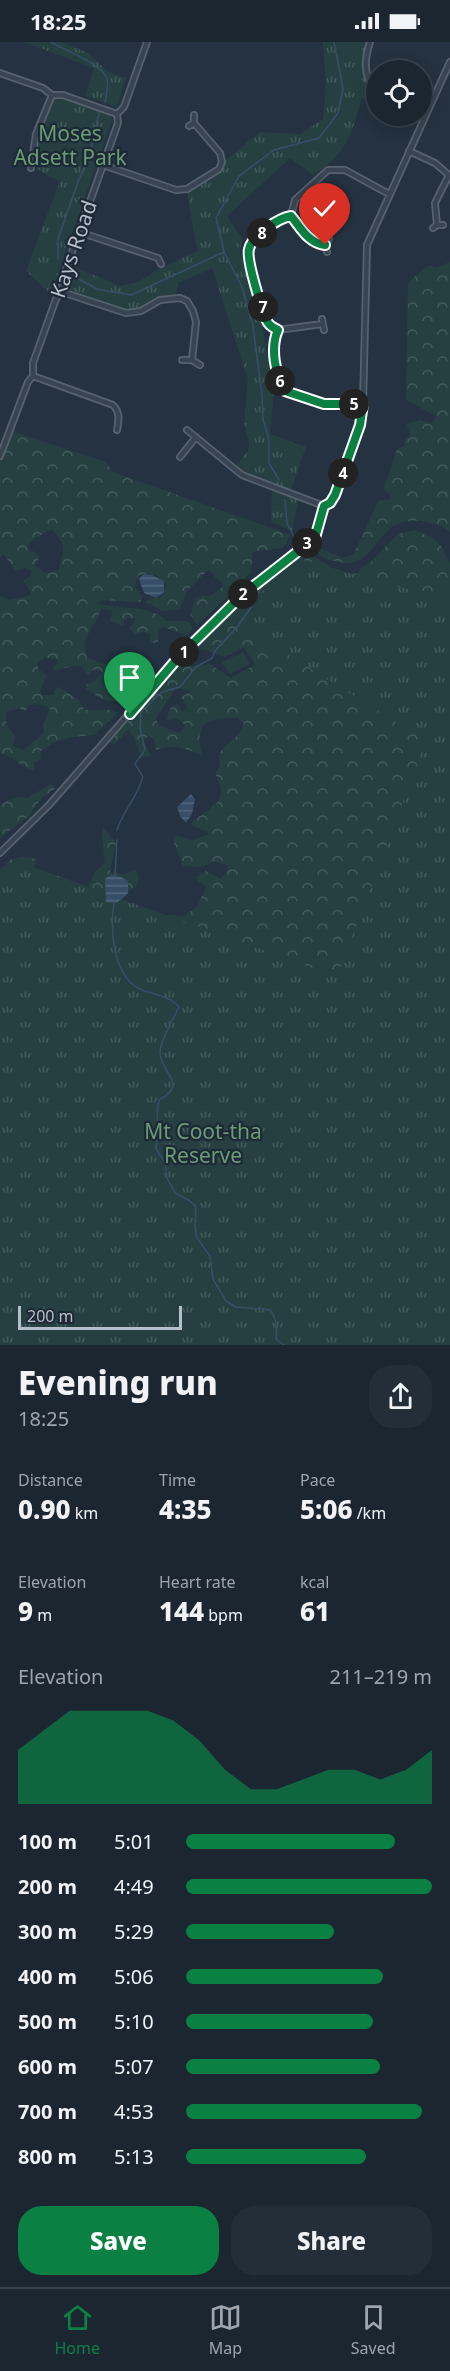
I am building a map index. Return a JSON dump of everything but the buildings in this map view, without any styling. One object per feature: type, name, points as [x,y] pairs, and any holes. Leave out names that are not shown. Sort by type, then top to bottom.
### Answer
[{"type":"street","name":"Kays Road","points":[[0,456],[28,382],[33,376],[33,363],[56,299],[62,292],[62,280],[118,123],[117,114],[124,107],[147,42]]},
{"type":"street","points":[[366,60],[370,42]]},
{"type":"street","points":[[432,97],[450,62]]},
{"type":"street","points":[[0,73],[43,88],[52,94],[63,95],[117,114]]},
{"type":"street","points":[[30,168],[36,134],[52,94]]},
{"type":"street","points":[[103,165],[176,190],[187,189],[219,169],[222,162],[220,153],[191,124],[194,115]]},
{"type":"street","points":[[187,430],[246,477],[324,506],[330,503],[360,425],[363,404],[367,245],[419,126]]},
{"type":"street","points":[[409,151],[435,163],[450,176],[435,203],[437,226]]},
{"type":"street","points":[[291,216],[295,200],[328,170],[345,170],[389,194]]},
{"type":"street","points":[[291,216],[309,239],[315,244],[325,245]]},
{"type":"street","points":[[291,216],[281,219],[254,240],[248,252],[249,266],[268,323],[278,330],[322,321],[324,330]]},
{"type":"street","points":[[79,232],[158,258],[161,264]]},
{"type":"street","points":[[327,252],[325,245],[329,239]]},
{"type":"street","points":[[62,292],[126,313],[141,311],[160,300],[180,298],[187,301],[196,322],[192,360]]},
{"type":"street","points":[[278,330],[273,345],[281,384],[285,391],[324,404],[363,404]]},
{"type":"street","points":[[182,360],[192,360],[200,365]]},
{"type":"street","points":[[33,376],[113,405],[119,417],[117,430]]},
{"type":"street","points":[[180,457],[196,438]]},
{"type":"street","points":[[0,852],[49,805],[177,659],[241,596],[315,538],[324,506]]},
{"type":"green space","points":[[24,42],[62,42],[88,53],[107,71],[126,78],[117,107],[85,96],[94,68]]},
{"type":"green space","points":[[323,42],[368,42],[363,59],[366,100],[362,98],[355,123],[341,151],[313,175],[290,158],[227,216],[242,238],[240,252],[262,324],[274,390],[270,434],[306,447],[291,490],[298,502],[292,531],[271,522],[272,489],[264,479],[235,467],[248,451],[249,442],[244,423],[248,379],[212,268],[178,283],[176,295],[133,310],[114,308],[94,300],[68,289],[66,283],[72,266],[120,286],[138,282],[197,251],[187,191],[216,174],[226,160],[260,132],[301,134],[323,119],[326,86]]},
{"type":"green space","name":"Moses Adsett Park","points":[[60,96],[109,113],[112,120],[62,262],[56,287],[51,294],[26,271],[60,181],[34,166],[38,140],[53,100]]},
{"type":"green space","points":[[450,262],[450,532],[420,521],[403,522],[389,529],[358,561],[348,564],[325,559],[316,549],[323,549],[343,558],[354,554],[378,501],[389,499],[389,494],[383,490],[397,449],[404,446],[404,441],[410,436],[407,424],[420,420],[430,423],[436,418],[406,400],[408,282],[428,266],[438,267]]},
{"type":"green space","points":[[11,431],[106,462],[113,472],[291,535],[283,548],[253,552],[251,572],[197,625],[190,614],[196,597],[211,595],[224,586],[208,570],[188,590],[179,609],[162,611],[146,602],[149,599],[161,597],[167,584],[156,575],[139,575],[134,586],[143,596],[140,602],[102,600],[98,603],[151,612],[167,621],[187,621],[191,624],[192,630],[186,635],[163,627],[159,630],[158,643],[150,643],[150,633],[143,632],[136,635],[129,629],[136,618],[128,618],[124,621],[123,626],[110,621],[113,611],[102,609],[85,640],[87,658],[131,669],[147,677],[137,690],[121,701],[98,697],[86,689],[87,684],[95,681],[102,673],[101,671],[93,670],[88,676],[82,667],[73,666],[54,671],[53,666],[58,664],[57,659],[46,658],[38,662],[38,669],[47,676],[40,691],[42,695],[53,695],[59,687],[79,700],[84,710],[110,710],[118,713],[94,735],[66,739],[47,747],[40,752],[41,759],[34,763],[34,770],[0,754],[0,596],[10,600],[30,595],[31,592],[23,580],[30,577],[32,571],[25,568],[15,571],[4,554],[0,557],[0,459]],"holes":[[[52,529],[61,540],[63,548],[59,570],[49,573],[35,565],[40,556],[27,547],[31,541]],[[35,704],[50,709],[43,724],[44,733],[23,750],[13,746],[15,735],[7,725],[7,712],[19,708],[26,711],[27,706]]]},
{"type":"green space","name":"Mt Coot-tha Reserve","points":[[415,530],[428,535],[437,541],[450,564],[450,1345],[0,1345],[0,870],[16,858],[37,859],[32,874],[85,892],[95,872],[105,863],[103,827],[116,843],[110,872],[124,875],[135,869],[139,878],[136,887],[130,890],[120,904],[148,914],[184,916],[198,905],[206,887],[195,878],[206,871],[221,879],[228,868],[227,865],[213,862],[201,867],[183,866],[173,840],[175,835],[192,840],[210,834],[191,824],[219,799],[220,784],[215,773],[220,766],[219,753],[244,724],[238,718],[227,718],[205,724],[200,736],[202,756],[180,748],[169,747],[156,750],[154,739],[149,736],[143,740],[151,756],[140,757],[135,739],[128,730],[115,744],[109,743],[180,662],[193,666],[210,664],[231,678],[255,665],[244,647],[225,657],[196,649],[214,625],[285,569],[288,560],[303,550],[343,575],[359,573],[360,569],[373,560],[398,534]],"holes":[[[176,688],[192,691],[181,697],[188,709],[182,712],[177,704],[171,708],[168,715],[167,721],[177,718],[186,726],[179,733],[159,725],[156,719]]]},
{"type":"green space","name":"Mt Coot-tha Reserve","points":[[304,560],[450,601],[450,1345],[0,1345],[0,870],[11,859],[337,977],[426,741],[228,617]]},
{"type":"green space","points":[[243,652],[250,664],[229,674],[222,662]]},
{"type":"green space","points":[[49,784],[56,788],[41,799],[30,815],[0,838],[0,804],[16,797],[28,798]]},
{"type":"water","points":[[142,575],[152,575],[164,581],[164,592],[156,598],[144,593],[139,579]]},
{"type":"water","points":[[191,794],[195,799],[192,814],[186,823],[177,807]]},
{"type":"water","points":[[111,875],[128,881],[128,893],[117,903],[106,902],[105,879]]},
{"type":"waterway","points":[[51,42],[91,63],[104,73],[108,85],[105,103]]},
{"type":"waterway","points":[[279,480],[269,463],[269,440],[263,419],[253,326],[242,287],[224,252],[216,218],[239,176],[274,150],[319,138],[338,113],[343,89],[334,42]]},
{"type":"waterway","points":[[58,259],[58,239],[79,179],[88,162],[99,113]]},
{"type":"waterway","points":[[73,276],[97,289],[131,295],[224,252]]},
{"type":"waterway","points":[[285,500],[287,523],[300,549]]},
{"type":"waterway","points":[[117,830],[143,777],[135,764],[145,750],[140,728],[141,712],[162,692],[180,687],[196,667],[212,658],[215,651],[238,626],[252,606],[262,585],[286,564]]},
{"type":"waterway","points":[[115,876],[117,840]]},
{"type":"waterway","points":[[114,902],[113,938],[124,975],[142,990],[167,998],[179,1007],[165,1035],[160,1052],[161,1060],[173,1083],[168,1094],[159,1100],[157,1112],[156,1149],[165,1163],[167,1178],[175,1193],[196,1207],[197,1238],[210,1256],[213,1279],[226,1301],[236,1307],[270,1310],[275,1320],[276,1339],[284,1345]]},
{"type":"route","points":[[130,714],[177,659],[241,596],[315,538],[324,513],[324,506],[333,500],[360,425],[363,404],[324,404],[285,391],[281,384],[273,345],[278,330],[268,323],[249,266],[248,252],[254,240],[287,216],[291,216],[315,244],[325,245]]}]
